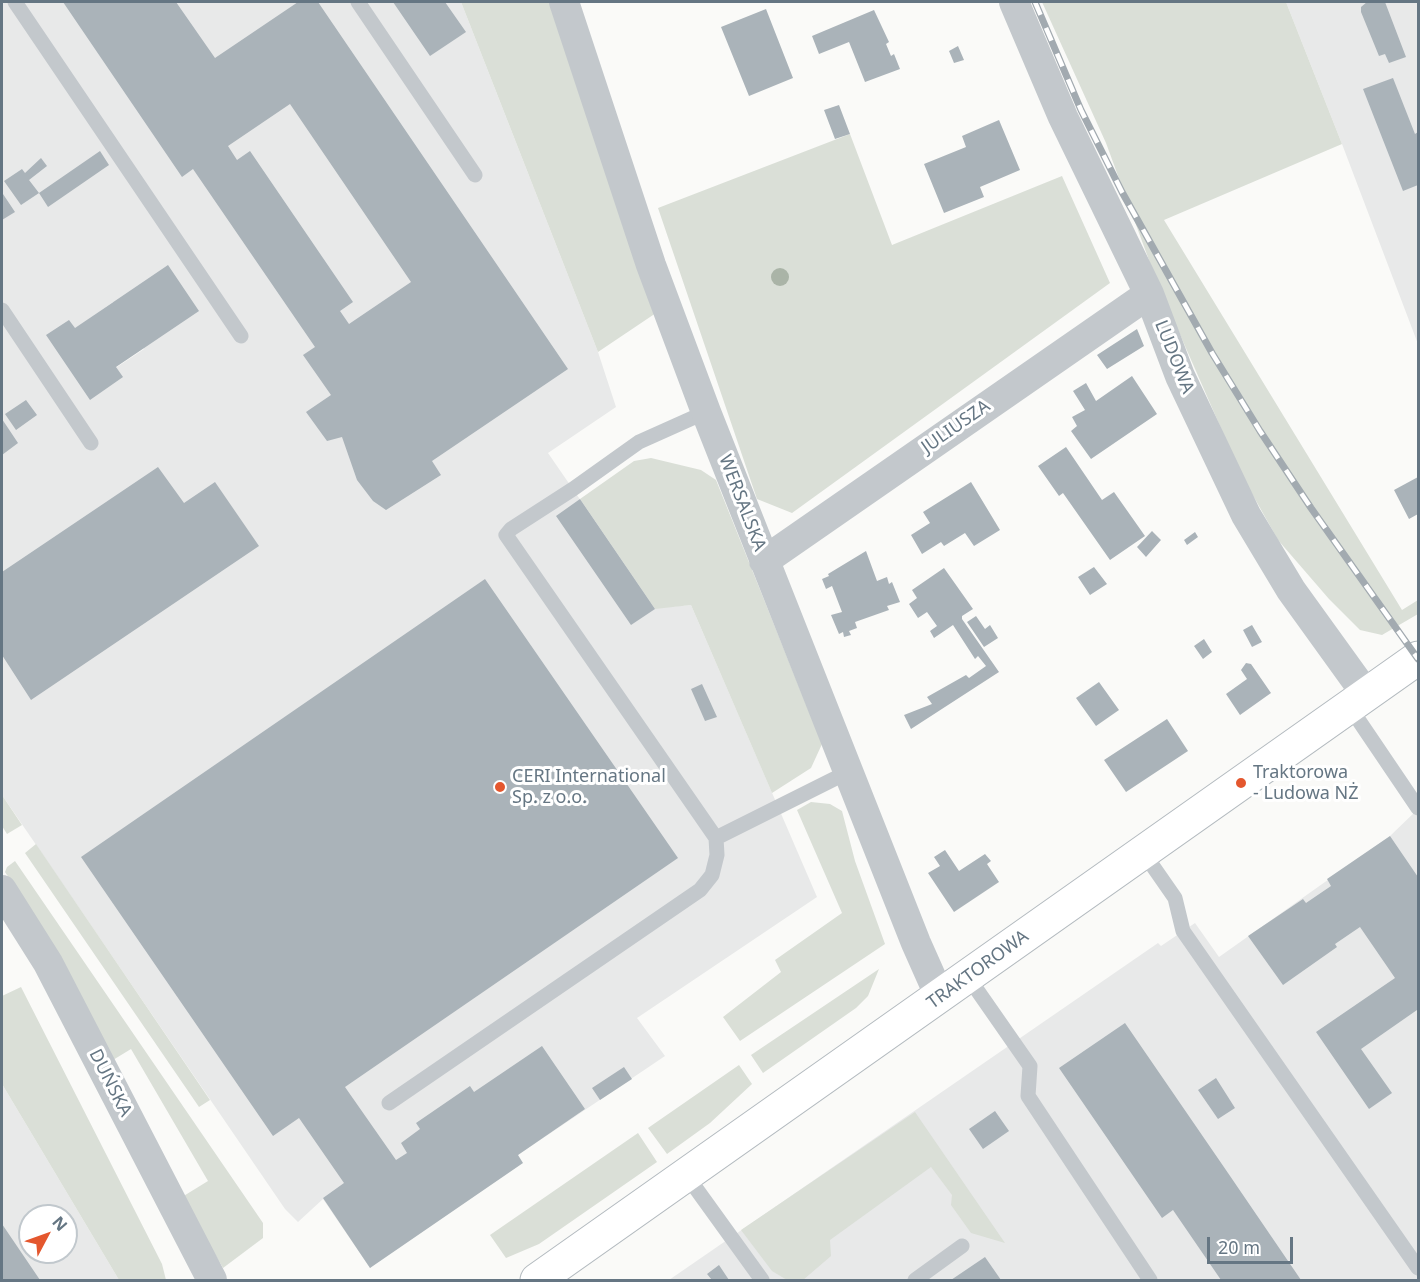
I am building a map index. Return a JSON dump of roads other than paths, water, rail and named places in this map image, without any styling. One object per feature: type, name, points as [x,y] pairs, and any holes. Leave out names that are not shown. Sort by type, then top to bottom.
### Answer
[{"type":"street","name":"WERSALSKA","points":[[564,2],[651,265],[706,411],[940,998]]},
{"type":"street","name":"LUDOWA","points":[[1014,2],[1063,117],[1149,294],[1180,376],[1246,515],[1358,700]]},
{"type":"street","name":"JULIUSZA","points":[[764,561],[1149,294]]},
{"type":"street","name":"TRAKTOROWA","points":[[537,1281],[1419,658]]},
{"type":"street","name":"DUŃSKA","points":[[2,890],[48,963],[212,1281]]},
{"type":"lane","points":[[15,2],[241,336]]},
{"type":"lane","points":[[358,2],[475,175]]},
{"type":"lane","points":[[2,310],[92,443]]},
{"type":"lane","points":[[389,1103],[700,890],[712,874],[717,855],[716,838],[506,535],[510,529],[573,489],[639,442],[706,411]]},
{"type":"lane","points":[[1358,700],[1419,808]]},
{"type":"lane","points":[[716,838],[850,771]]},
{"type":"lane","points":[[1143,852],[1175,898],[1183,931],[1419,1268]]},
{"type":"lane","points":[[968,977],[1030,1066],[1028,1096],[1150,1281]]},
{"type":"lane","points":[[687,1176],[762,1281]]},
{"type":"lane","points":[[915,1281],[962,1246]]},
{"type":"railway","points":[[1035,2],[1081,110],[1122,192],[1212,353],[1311,508],[1418,659]]},
{"type":"place","name":"Traktorowa - Ludowa NŻ","points":[[1241,783]]},
{"type":"place","name":"CERI International Sp. z o.o.","points":[[500,787]]}]
